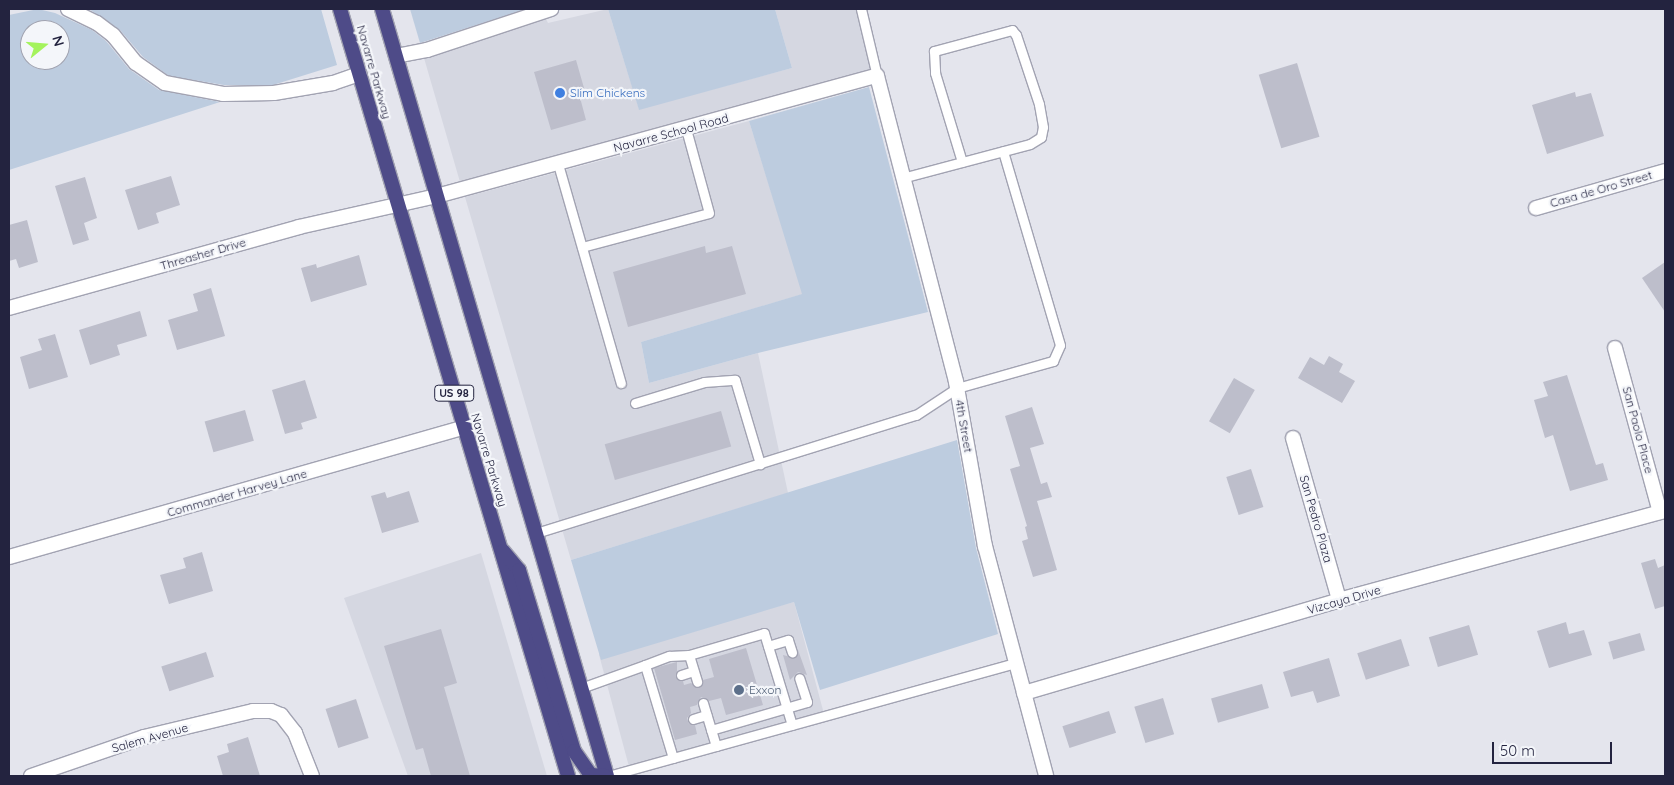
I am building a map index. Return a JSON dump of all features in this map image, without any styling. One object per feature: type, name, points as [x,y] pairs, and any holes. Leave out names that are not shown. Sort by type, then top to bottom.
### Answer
[{"type":"highway","name":"Navarre Parkway","points":[[340,9],[568,776]]},
{"type":"highway","name":"Navarre Parkway","points":[[382,9],[607,776]]},
{"type":"highway","points":[[500,547],[519,570],[574,751],[592,776],[607,776]]},
{"type":"street","points":[[68,9],[97,23],[113,36],[136,63],[165,83],[223,94],[274,93],[333,82],[359,74]]},
{"type":"street","points":[[396,56],[427,50],[551,9]]},
{"type":"street","name":"Navarre School Road","points":[[398,206],[876,76]]},
{"type":"street","name":"4th Street","points":[[876,76],[957,388],[985,546],[1046,776]]},
{"type":"street","name":"Casa de Oro Street","points":[[1536,208],[1665,171]]},
{"type":"street","name":"Threasher Drive","points":[[9,308],[299,227],[398,206]]},
{"type":"street","name":"San Paolo Place","points":[[1615,348],[1663,512]]},
{"type":"street","name":"Commander Harvey Lane","points":[[9,557],[464,428]]},
{"type":"street","name":"San Pedro Plaza","points":[[1294,438],[1339,600]]},
{"type":"street","name":"Vizcaya Drive","points":[[1024,693],[1339,600],[1663,512]]},
{"type":"street","name":"Salem Avenue","points":[[31,776],[144,737],[253,711],[271,711],[281,715],[295,733],[312,776]]},
{"type":"lane","points":[[861,9],[876,76]]},
{"type":"lane","points":[[902,178],[1030,144],[1041,137],[1043,127],[1016,35],[1006,29],[934,51],[935,73],[962,162]]},
{"type":"lane","points":[[582,247],[709,213],[686,129]]},
{"type":"lane","points":[[536,533],[916,415],[957,388],[1053,361],[1060,345],[1003,151]]},
{"type":"lane","points":[[558,164],[621,383]]},
{"type":"lane","points":[[635,403],[704,382],[735,380],[760,464]]},
{"type":"lane","points":[[582,688],[669,656],[689,655],[764,634],[792,725]]},
{"type":"lane","points":[[768,646],[788,640],[792,652]]},
{"type":"lane","points":[[689,655],[696,682]]},
{"type":"lane","points":[[607,776],[1016,663]]},
{"type":"lane","points":[[645,665],[654,683],[661,705],[673,758]]},
{"type":"lane","points":[[681,675],[693,671]]},
{"type":"lane","points":[[711,730],[807,702],[799,678]]},
{"type":"lane","points":[[703,703],[716,746]]},
{"type":"lane","points":[[693,719],[706,715]]},
{"type":"shaded area","points":[[38,9],[55,13],[92,30],[106,41],[129,69],[159,90],[220,102],[9,170],[9,15]]},
{"type":"shaded area","points":[[89,9],[321,9],[337,65],[273,85],[224,85],[169,76],[143,57],[120,30]]},
{"type":"shaded area","points":[[410,9],[526,9],[420,43]]},
{"type":"shaded area","points":[[608,9],[639,109],[792,68],[775,9],[858,9],[871,69],[460,182],[424,58],[546,19],[548,23]]},
{"type":"shaded area","points":[[608,9],[775,9],[792,68],[639,110]]},
{"type":"shaded area","points":[[869,87],[928,312],[758,353],[649,383],[641,342],[802,294],[749,121]]},
{"type":"shaded area","points":[[749,121],[803,294],[641,342],[649,383],[758,353],[788,493],[571,560],[465,197]]},
{"type":"shaded area","points":[[957,440],[976,548],[998,634],[820,690],[794,602],[601,660],[571,560]]},
{"type":"shaded area","points":[[481,553],[547,776],[408,776],[344,598]]},
{"type":"shaded area","points":[[794,602],[826,720],[630,772],[599,654]]},
{"type":"building","name":"Slim Chickens","points":[[576,60],[584,88],[578,90],[586,120],[551,130],[534,72]]},
{"type":"building","points":[[1297,63],[1320,137],[1281,148],[1259,75]]},
{"type":"building","points":[[1575,92],[1576,97],[1591,93],[1604,136],[1547,154],[1532,105]]},
{"type":"building","points":[[171,176],[180,205],[156,213],[159,223],[138,230],[125,190]]},
{"type":"building","points":[[85,177],[97,218],[84,223],[89,240],[73,245],[55,186]]},
{"type":"building","points":[[27,220],[38,262],[19,268],[16,259],[9,261],[9,225]]},
{"type":"building","points":[[705,246],[706,253],[732,246],[746,294],[628,327],[613,272]]},
{"type":"building","points":[[359,255],[367,285],[311,302],[301,268],[316,264],[317,268]]},
{"type":"building","points":[[1665,262],[1665,312],[1642,278]]},
{"type":"building","points":[[211,288],[225,336],[177,350],[168,320],[198,311],[193,294]]},
{"type":"building","points":[[140,311],[147,336],[117,345],[120,355],[90,365],[79,330]]},
{"type":"building","points":[[55,334],[68,377],[29,389],[20,357],[42,350],[38,339]]},
{"type":"building","points":[[1329,356],[1343,364],[1339,372],[1355,381],[1342,403],[1298,378],[1310,357],[1324,365]]},
{"type":"building","points":[[1567,375],[1596,465],[1603,463],[1608,480],[1570,491],[1553,435],[1545,438],[1534,400],[1548,396],[1543,382]]},
{"type":"building","points":[[1234,378],[1255,390],[1230,433],[1209,421]]},
{"type":"building","points":[[305,380],[317,418],[301,423],[303,429],[285,434],[272,390]]},
{"type":"building","points":[[1032,407],[1044,444],[1030,448],[1041,484],[1047,482],[1052,497],[1037,501],[1057,570],[1033,577],[1022,541],[1028,539],[1025,527],[1027,526],[1010,469],[1020,466],[1005,416]]},
{"type":"building","points":[[245,410],[254,441],[213,452],[205,422]]},
{"type":"building","points":[[721,411],[731,447],[615,480],[605,444]]},
{"type":"building","points":[[1251,469],[1263,507],[1239,515],[1226,477]]},
{"type":"building","points":[[409,491],[419,522],[382,533],[371,496],[385,492],[387,498]]},
{"type":"building","points":[[202,552],[213,591],[169,604],[160,575],[186,568],[183,558]]},
{"type":"building","points":[[1655,559],[1658,568],[1665,565],[1665,606],[1655,609],[1641,563]]},
{"type":"building","points":[[1566,622],[1569,634],[1584,630],[1592,655],[1549,668],[1537,631]]},
{"type":"building","points":[[1469,625],[1478,655],[1438,667],[1429,637]]},
{"type":"building","points":[[441,629],[457,683],[444,687],[470,776],[431,776],[423,748],[416,750],[384,646]]},
{"type":"building","points":[[1640,633],[1645,650],[1613,659],[1608,642]]},
{"type":"building","points":[[1401,639],[1410,666],[1366,680],[1357,653]]},
{"type":"building","points":[[746,648],[763,705],[726,715],[721,698],[709,701],[701,697],[697,705],[690,707],[691,713],[687,718],[689,724],[695,725],[697,734],[675,740],[654,668],[677,662],[677,679],[683,681],[684,685],[691,683],[698,688],[703,680],[714,677],[709,659]]},
{"type":"building","points":[[798,650],[807,675],[798,672],[790,680],[783,655],[794,658]]},
{"type":"building","points":[[206,652],[214,677],[169,691],[161,667]]},
{"type":"building","points":[[1329,658],[1340,696],[1317,703],[1313,691],[1291,697],[1283,672]]},
{"type":"building","points":[[1262,684],[1269,708],[1218,723],[1211,699]]},
{"type":"building","points":[[1163,698],[1174,734],[1145,743],[1134,707]]},
{"type":"building","points":[[356,699],[369,738],[338,748],[326,709]]},
{"type":"building","points":[[1109,711],[1116,733],[1070,748],[1062,726]]},
{"type":"building","points":[[248,737],[260,776],[223,776],[217,756],[229,752],[227,744]]},
{"type":"place","name":"Slim Chickens","points":[[560,93]]},
{"type":"place","name":"Exxon","points":[[739,690]]}]
